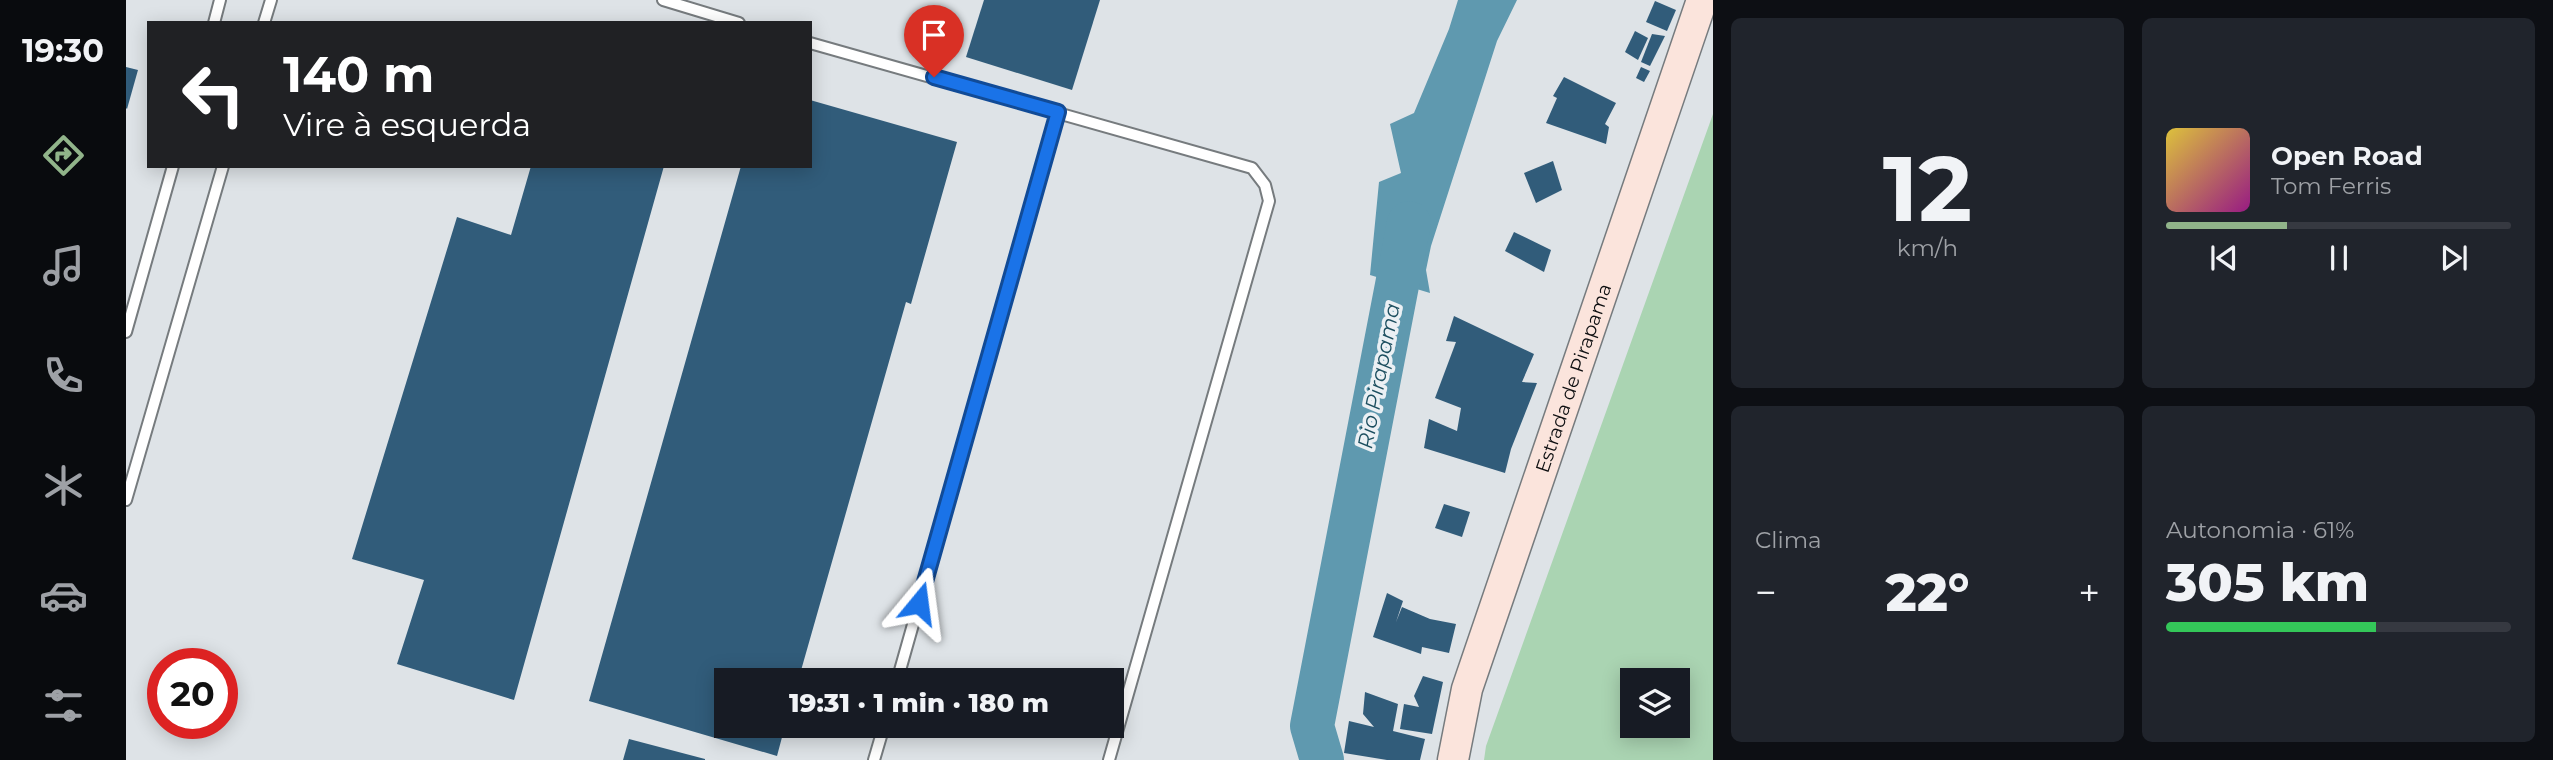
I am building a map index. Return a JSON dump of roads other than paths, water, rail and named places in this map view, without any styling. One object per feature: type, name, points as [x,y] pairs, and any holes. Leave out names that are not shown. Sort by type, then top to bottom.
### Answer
[{"type":"main road","name":"Estrada de Pirapama","points":[[1453,760],[1466,689],[1702,0]]},
{"type":"lane","points":[[215,21],[220,0]]},
{"type":"lane","points":[[265,21],[271,0]]},
{"type":"lane","points":[[663,0],[732,21]]},
{"type":"lane","points":[[703,13],[707,0]]},
{"type":"lane","points":[[812,44],[1252,168],[1265,185],[1269,201],[1109,760]]},
{"type":"lane","points":[[901,668],[1058,112]]},
{"type":"lane","points":[[126,332],[172,168]]},
{"type":"lane","points":[[126,500],[222,168]]},
{"type":"lane","points":[[874,760],[880,738]]},
{"type":"water","points":[[1458,0],[1517,0],[1497,41],[1431,246],[1426,270],[1430,293],[1370,275],[1379,182],[1401,173],[1390,124],[1414,113],[1449,29]]},
{"type":"waterway","name":"Rio Pirapama","points":[[1322,760],[1312,726],[1409,223]]}]
